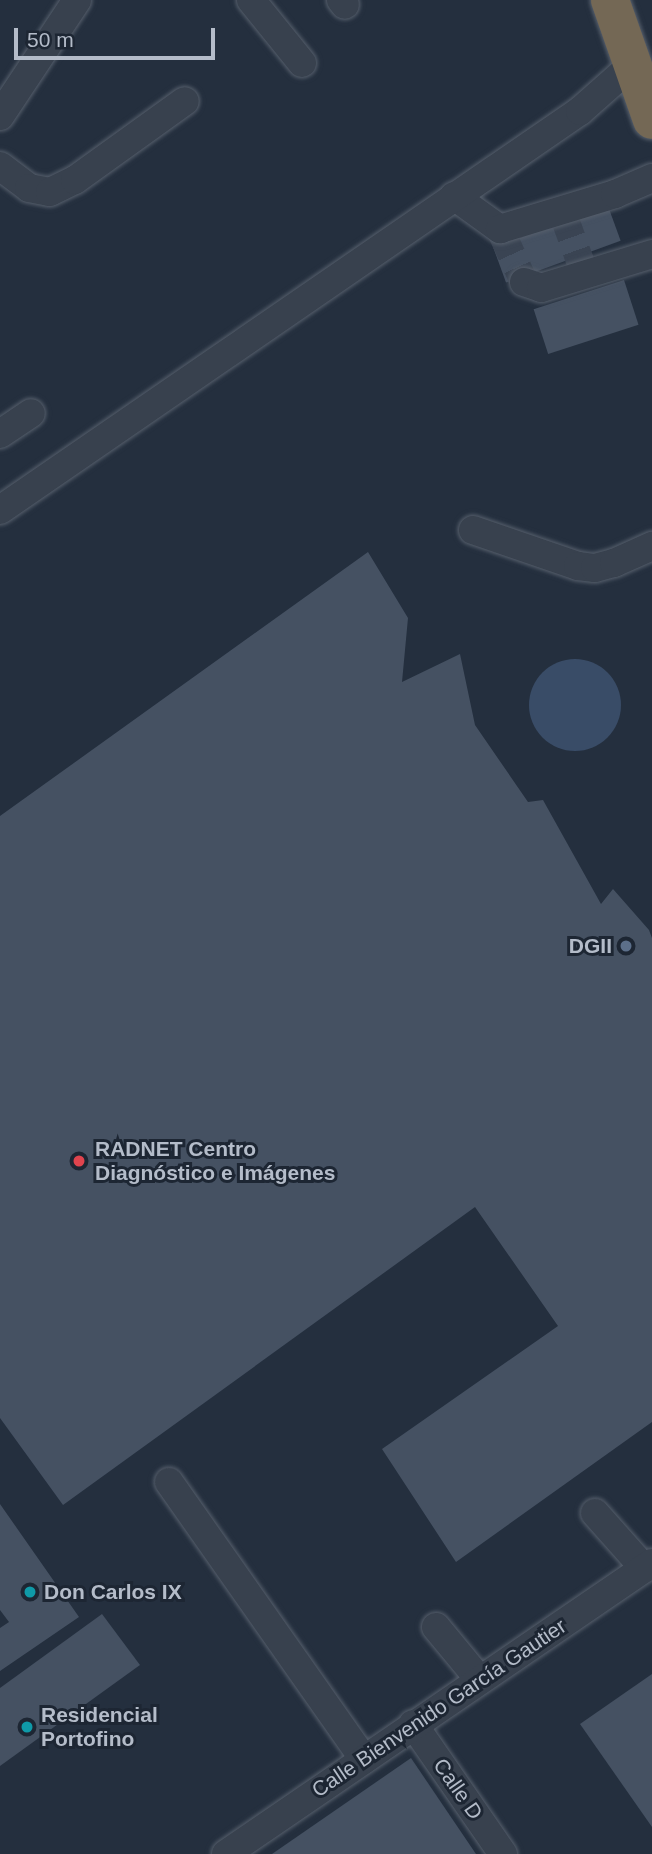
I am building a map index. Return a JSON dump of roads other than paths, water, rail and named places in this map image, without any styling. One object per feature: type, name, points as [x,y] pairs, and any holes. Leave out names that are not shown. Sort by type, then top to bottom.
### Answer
[{"type":"highway","points":[[610,0],[652,120]]},
{"type":"street","points":[[0,116],[78,0]]},
{"type":"street","points":[[251,0],[302,63]]},
{"type":"street","points":[[0,510],[580,111],[632,65]]},
{"type":"street","points":[[0,166],[29,188],[50,192],[75,180],[184,101]]},
{"type":"street","points":[[454,197],[500,229],[615,194],[652,178]]},
{"type":"street","points":[[524,282],[541,288],[652,254]]},
{"type":"street","points":[[0,434],[31,413]]},
{"type":"street","points":[[472,530],[578,566],[595,568],[614,563],[652,546]]},
{"type":"street","points":[[169,1482],[364,1759]]},
{"type":"street","points":[[595,1513],[648,1566]]},
{"type":"street","name":"Calle Bienvenido García Gautier","points":[[226,1854],[648,1566]]},
{"type":"street","points":[[436,1627],[479,1679]]},
{"type":"street","name":"Calle D","points":[[413,1724],[503,1854]]},
{"type":"water","points":[[575,659],[593,662],[608,672],[618,687],[621,705],[618,723],[608,738],[593,748],[575,751],[557,748],[542,738],[532,723],[529,705],[532,687],[542,672],[557,662]]},
{"type":"tunnel","points":[[562,211],[585,275]]},
{"type":"tunnel","points":[[500,229],[524,282]]},
{"type":"place","name":"DGII","points":[[626,946]]},
{"type":"place","name":"RADNET Centro Diagnóstico e Imágenes","points":[[79,1161]]},
{"type":"place","name":"Don Carlos IX","points":[[30,1592]]},
{"type":"place","name":"Residencial Portofino","points":[[27,1727]]}]
